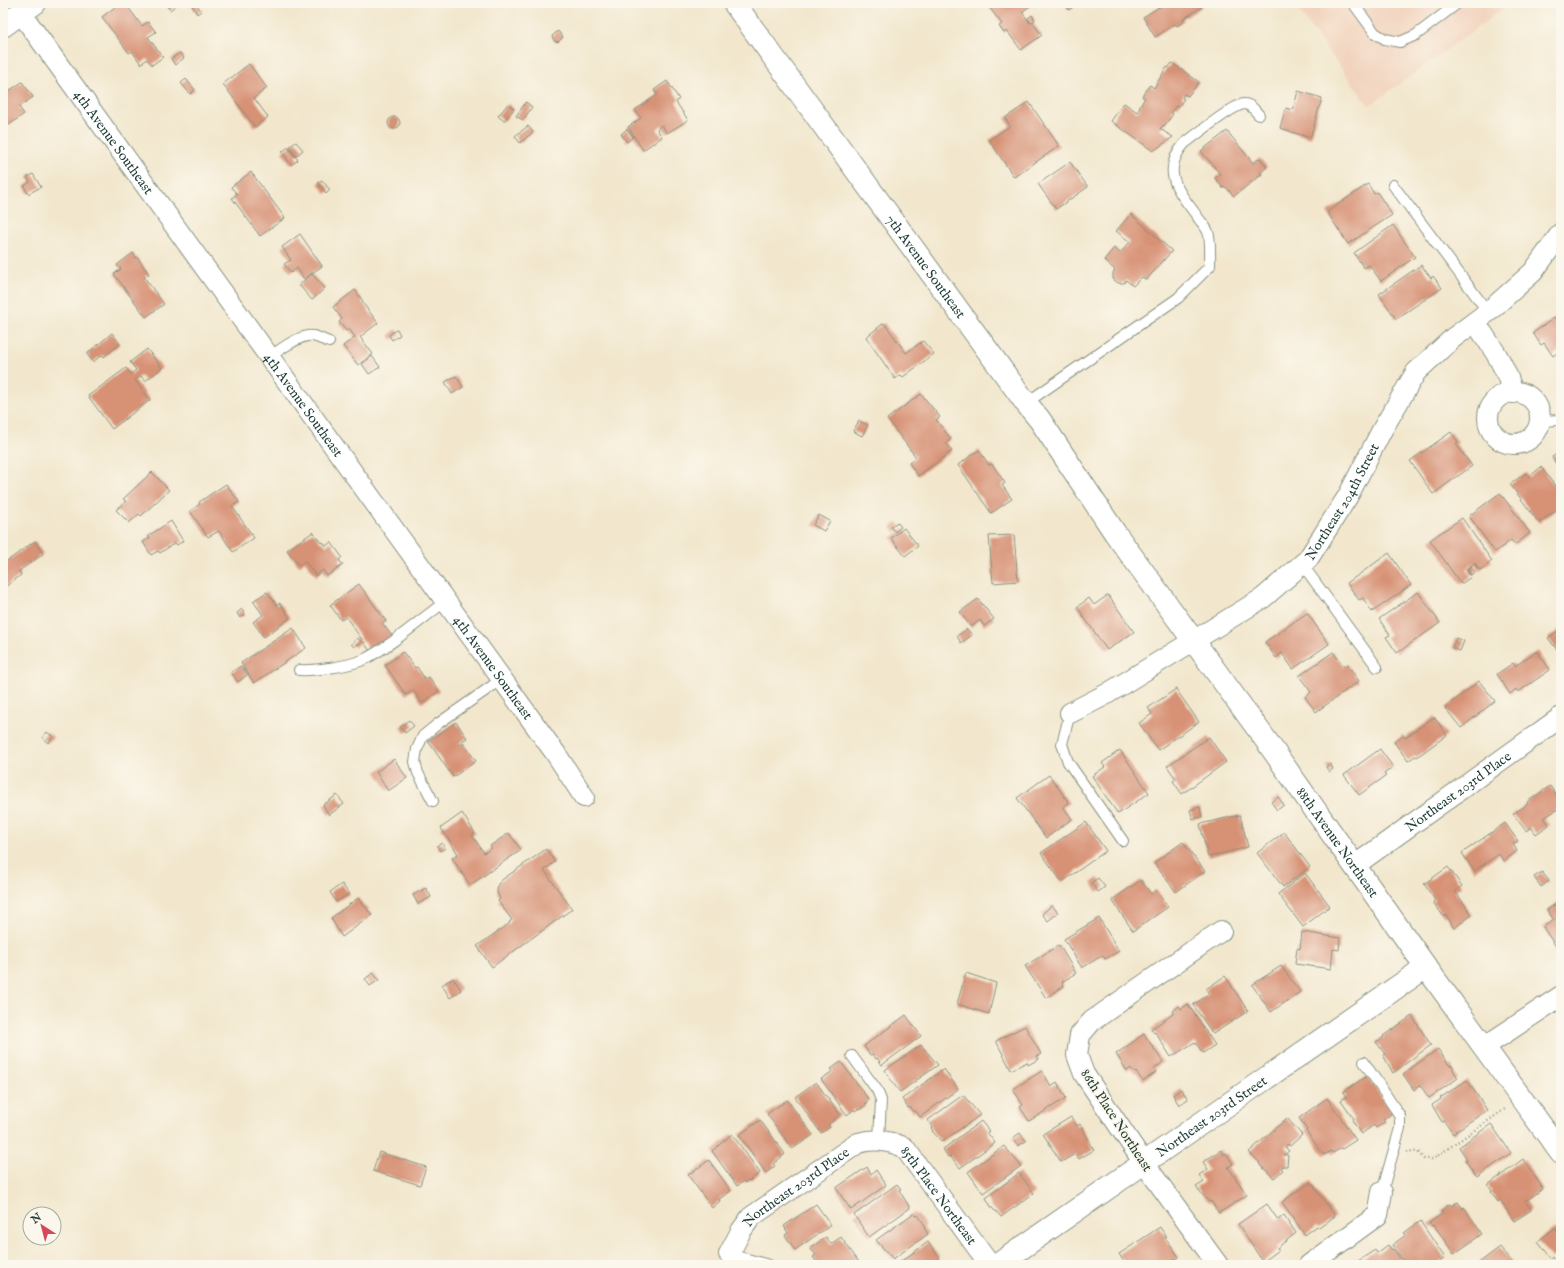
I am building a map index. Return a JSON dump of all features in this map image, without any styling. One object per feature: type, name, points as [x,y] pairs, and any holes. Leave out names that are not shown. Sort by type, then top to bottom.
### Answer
[{"type":"street","name":"7th Avenue Southeast","points":[[734,3],[1026,403],[1040,420],[1114,533]]},
{"type":"street","points":[[3,26],[28,8]]},
{"type":"street","name":"4th Avenue Southeast","points":[[28,8],[270,357],[556,754],[584,797]]},
{"type":"street","name":"Northeast 204th Street","points":[[1070,713],[1106,695],[1263,598],[1308,559],[1348,496],[1382,430],[1416,372],[1453,338],[1482,317],[1533,272],[1561,232]]},
{"type":"street","points":[[1482,317],[1508,376],[1513,393]]},
{"type":"street","points":[[1513,393],[1522,394],[1535,404],[1539,412],[1540,421],[1537,430],[1532,437],[1525,442],[1508,444],[1494,435],[1488,420],[1492,405],[1498,398],[1505,394],[1513,393]]},
{"type":"street","name":"88th Avenue Northeast","points":[[1114,533],[1561,1153]]},
{"type":"street","name":"Northeast 203rd Place","points":[[1354,866],[1561,717]]},
{"type":"street","name":"86th Place Northeast","points":[[1218,1265],[1144,1163],[1084,1074],[1077,1055],[1080,1035],[1092,1021],[1221,931]]},
{"type":"street","name":"Northeast 203rd Street","points":[[997,1265],[1426,967]]},
{"type":"street","points":[[1484,1047],[1561,996]]},
{"type":"street","name":"Northeast 203rd Place","points":[[729,1254],[741,1231],[751,1218],[858,1143],[868,1140],[879,1140]]},
{"type":"street","name":"85th Place Northeast","points":[[879,1140],[891,1142],[904,1147],[990,1265]]},
{"type":"street","points":[[1309,1265],[1378,1215],[1382,1192]]},
{"type":"lane","points":[[1353,3],[1375,34],[1385,39],[1400,42],[1416,35],[1458,3]]},
{"type":"lane","points":[[1026,403],[1178,298],[1210,266],[1209,233],[1180,191],[1174,179],[1172,169],[1173,162],[1179,150],[1185,143],[1232,109],[1245,104],[1250,106],[1259,114]]},
{"type":"lane","points":[[1393,185],[1482,317]]},
{"type":"lane","points":[[270,357],[301,338],[312,336],[329,342]]},
{"type":"lane","points":[[1540,421],[1561,420]]},
{"type":"lane","points":[[1302,564],[1377,667]]},
{"type":"lane","points":[[299,670],[312,671],[361,660],[378,652],[446,601]]},
{"type":"lane","points":[[433,801],[418,773],[415,762],[417,749],[423,736],[438,723],[502,679]]},
{"type":"lane","points":[[1070,713],[1062,744],[1068,762],[1123,841]]},
{"type":"lane","points":[[852,1056],[877,1090],[881,1100],[879,1140]]},
{"type":"lane","points":[[1364,1062],[1400,1116],[1400,1128],[1382,1192]]},
{"type":"lane","points":[[729,1254],[769,1265]]},
{"type":"path","points":[[1403,1158],[1408,1151],[1418,1152],[1424,1159],[1433,1159],[1521,1098]]},
{"type":"shaded area","points":[[1293,3],[1511,3],[1369,106]]},
{"type":"building","points":[[120,3],[125,3],[142,26],[148,22],[156,32],[148,37],[163,57],[152,65],[147,59],[141,64],[132,51],[129,53],[102,17]]},
{"type":"building","points":[[165,3],[179,3],[170,10]]},
{"type":"building","points":[[196,3],[201,11],[197,14],[191,4]]},
{"type":"building","points":[[986,3],[1034,3],[1022,12],[1030,23],[1028,18],[1032,15],[1035,20],[1032,22],[1042,35],[1021,50],[1007,31],[1004,33],[999,26],[1002,24]]},
{"type":"building","points":[[1064,3],[1078,3],[1069,10]]},
{"type":"building","points":[[1166,3],[1200,3],[1202,7],[1183,19],[1184,21],[1177,26],[1175,24],[1155,37],[1143,17]]},
{"type":"building","points":[[558,31],[563,37],[558,42],[555,42],[552,36]]},
{"type":"building","points":[[180,53],[184,58],[175,65],[171,59]]},
{"type":"building","points":[[1172,63],[1199,82],[1188,96],[1184,94],[1182,98],[1184,99],[1178,107],[1176,106],[1171,112],[1173,114],[1160,129],[1173,137],[1153,151],[1111,121],[1124,103],[1137,112],[1145,98],[1142,96],[1150,85],[1154,88],[1167,67],[1168,68]]},
{"type":"building","points":[[249,64],[267,88],[254,98],[268,117],[255,127],[223,84]]},
{"type":"building","points":[[186,79],[195,90],[190,94],[181,83]]},
{"type":"building","points":[[667,81],[679,99],[676,102],[688,120],[667,133],[662,125],[657,129],[662,137],[643,150],[628,127],[641,118],[635,110],[657,95],[654,90]]},
{"type":"building","points":[[3,82],[9,91],[22,82],[33,97],[19,107],[24,114],[6,127],[3,122]]},
{"type":"building","points":[[1298,91],[1322,98],[1310,138],[1280,128],[1286,108],[1293,110]]},
{"type":"building","points":[[526,102],[532,107],[523,120],[516,116]]},
{"type":"building","points":[[1029,102],[1059,146],[1014,177],[989,140],[1010,126],[1005,118]]},
{"type":"building","points":[[508,104],[514,109],[504,121],[498,116]]},
{"type":"building","points":[[394,117],[398,119],[400,123],[398,127],[394,129],[390,127],[388,123],[390,119]]},
{"type":"building","points":[[528,126],[533,132],[520,143],[515,136]]},
{"type":"building","points":[[627,129],[633,137],[627,142],[621,134]]},
{"type":"building","points":[[1227,131],[1253,163],[1260,158],[1267,167],[1260,173],[1262,174],[1234,196],[1226,187],[1223,188],[1215,178],[1220,174],[1201,151]]},
{"type":"building","points":[[296,142],[303,150],[296,156],[289,147]]},
{"type":"building","points":[[288,147],[298,160],[291,165],[282,152]]},
{"type":"building","points":[[1070,162],[1088,187],[1056,209],[1038,184]]},
{"type":"building","points":[[251,172],[285,218],[260,236],[232,198],[237,194],[231,187]]},
{"type":"building","points":[[33,174],[41,187],[28,194],[24,186],[30,182],[27,177]]},
{"type":"building","points":[[322,180],[330,190],[326,194],[318,183]]},
{"type":"building","points":[[1368,184],[1374,194],[1377,192],[1392,215],[1348,244],[1327,212]]},
{"type":"building","points":[[1131,214],[1172,251],[1146,280],[1142,277],[1133,286],[1126,280],[1124,283],[1118,283],[1113,279],[1113,273],[1115,270],[1104,260],[1114,248],[1120,253],[1130,242],[1116,231]]},
{"type":"building","points":[[1393,225],[1415,257],[1381,281],[1369,265],[1364,268],[1354,253]]},
{"type":"building","points":[[300,234],[322,266],[304,279],[297,268],[291,273],[284,264],[291,260],[282,247]]},
{"type":"building","points":[[133,253],[149,274],[144,277],[164,304],[146,317],[114,274],[121,269],[117,265]]},
{"type":"building","points":[[1421,265],[1431,278],[1433,276],[1442,288],[1396,319],[1379,294]]},
{"type":"building","points":[[312,274],[325,288],[312,300],[299,285]]},
{"type":"building","points":[[355,290],[378,323],[360,337],[373,354],[358,365],[343,346],[355,337],[349,329],[346,331],[339,322],[342,319],[333,307]]},
{"type":"building","points":[[1561,313],[1561,350],[1553,356],[1544,343],[1541,345],[1533,333]]},
{"type":"building","points":[[884,323],[906,353],[923,341],[934,354],[903,377],[901,375],[895,379],[866,337]]},
{"type":"building","points":[[397,329],[400,335],[392,340],[389,335]]},
{"type":"building","points":[[112,333],[120,344],[104,357],[102,355],[93,362],[87,354]]},
{"type":"building","points":[[147,349],[162,368],[145,381],[141,376],[135,380],[150,400],[112,429],[88,396],[126,368],[131,374],[136,370],[130,362]]},
{"type":"building","points":[[372,356],[380,367],[369,374],[362,364]]},
{"type":"building","points":[[456,376],[463,387],[452,394],[445,382]]},
{"type":"building","points":[[921,394],[940,417],[936,420],[951,439],[946,443],[952,451],[918,476],[909,463],[916,457],[887,419]]},
{"type":"building","points":[[859,421],[868,425],[862,436],[853,431]]},
{"type":"building","points":[[1451,432],[1458,442],[1456,444],[1472,466],[1433,494],[1410,461]]},
{"type":"building","points":[[979,450],[989,465],[992,464],[1005,483],[1002,485],[1012,499],[991,513],[958,465]]},
{"type":"building","points":[[1561,451],[1561,471],[1552,457]]},
{"type":"building","points":[[1541,467],[1561,494],[1561,506],[1539,523],[1510,484],[1526,473],[1529,477]]},
{"type":"building","points":[[152,472],[169,490],[141,516],[139,514],[129,523],[116,510],[126,501],[123,499]]},
{"type":"building","points":[[226,484],[239,502],[232,506],[254,538],[233,552],[219,531],[208,537],[190,511],[200,504],[199,502]]},
{"type":"building","points":[[1500,493],[1530,533],[1515,545],[1511,540],[1495,552],[1469,516]]},
{"type":"building","points":[[819,515],[830,521],[824,531],[813,525]]},
{"type":"building","points":[[1462,518],[1492,561],[1480,570],[1475,563],[1466,569],[1471,577],[1461,584],[1430,540]]},
{"type":"building","points":[[171,521],[183,541],[177,545],[175,543],[160,553],[158,551],[151,555],[143,542],[150,538],[148,536]]},
{"type":"building","points":[[897,522],[901,527],[895,532],[891,527]]},
{"type":"building","points":[[904,528],[918,546],[905,556],[891,538]]},
{"type":"building","points":[[313,532],[321,543],[323,542],[326,546],[331,542],[342,557],[339,560],[343,565],[327,576],[323,570],[316,576],[305,561],[299,566],[287,550]]},
{"type":"building","points":[[1014,535],[1018,581],[993,583],[989,536]]},
{"type":"building","points":[[35,541],[43,554],[19,571],[21,575],[5,587],[3,584],[3,564]]},
{"type":"building","points":[[1389,553],[1411,585],[1372,612],[1363,598],[1359,600],[1347,583]]},
{"type":"building","points":[[1474,564],[1478,569],[1471,575],[1468,570]]},
{"type":"building","points":[[359,584],[386,621],[382,623],[392,636],[370,651],[346,617],[341,620],[330,605]]},
{"type":"building","points":[[267,592],[277,605],[280,603],[290,618],[264,637],[253,622],[263,615],[253,601]]},
{"type":"building","points":[[1418,592],[1440,623],[1397,653],[1386,637],[1390,635],[1379,619]]},
{"type":"building","points":[[1108,595],[1134,632],[1107,650],[1077,607],[1089,598],[1094,605]]},
{"type":"building","points":[[978,599],[994,619],[984,626],[980,620],[971,627],[960,612]]},
{"type":"building","points":[[242,609],[245,615],[240,618],[237,613]]},
{"type":"building","points":[[1307,613],[1329,644],[1293,669],[1282,653],[1276,658],[1265,642]]},
{"type":"building","points":[[293,628],[306,648],[254,683],[241,663]]},
{"type":"building","points":[[1561,628],[1561,655],[1548,638]]},
{"type":"building","points":[[967,629],[972,635],[961,643],[957,636]]},
{"type":"building","points":[[358,638],[361,642],[354,647],[351,644]]},
{"type":"building","points":[[1456,638],[1464,641],[1460,651],[1452,648]]},
{"type":"building","points":[[1537,651],[1550,670],[1518,692],[1516,689],[1510,694],[1497,674],[1513,663],[1515,666]]},
{"type":"building","points":[[403,652],[415,668],[417,667],[425,679],[429,677],[439,691],[422,703],[413,690],[406,695],[385,665]]},
{"type":"building","points":[[1333,652],[1344,667],[1347,664],[1359,681],[1316,712],[1305,697],[1311,692],[1299,676]]},
{"type":"building","points":[[241,666],[247,675],[238,682],[231,672]]},
{"type":"building","points":[[1479,681],[1495,701],[1461,728],[1445,708]]},
{"type":"building","points":[[1176,689],[1199,722],[1158,750],[1139,723],[1152,714],[1148,708]]},
{"type":"building","points":[[1434,717],[1447,735],[1417,757],[1415,756],[1408,761],[1394,742],[1403,735],[1405,738]]},
{"type":"building","points":[[409,720],[414,726],[405,733],[400,727]]},
{"type":"building","points":[[456,722],[467,738],[459,743],[461,745],[463,743],[476,761],[453,777],[428,741]]},
{"type":"building","points":[[47,732],[53,737],[48,743],[42,738]]},
{"type":"building","points":[[1209,737],[1226,762],[1182,794],[1173,781],[1176,779],[1167,766]]},
{"type":"building","points":[[1380,749],[1393,767],[1384,774],[1386,776],[1359,795],[1344,775]]},
{"type":"building","points":[[1120,750],[1149,793],[1118,814],[1092,776],[1105,767],[1102,763]]},
{"type":"building","points":[[394,759],[407,778],[388,791],[376,772]]},
{"type":"building","points":[[1330,764],[1333,769],[1329,772],[1326,767]]},
{"type":"building","points":[[1049,775],[1069,803],[1063,807],[1072,819],[1046,838],[1017,798]]},
{"type":"building","points":[[1550,786],[1561,802],[1561,807],[1544,818],[1549,825],[1536,834],[1531,827],[1526,831],[1513,814]]},
{"type":"building","points":[[337,795],[344,804],[329,815],[323,805]]},
{"type":"building","points":[[1278,797],[1284,805],[1277,810],[1271,802]]},
{"type":"building","points":[[1200,807],[1202,817],[1193,819],[1190,810]]},
{"type":"building","points":[[462,813],[475,833],[472,835],[484,853],[492,848],[490,846],[509,833],[521,850],[470,885],[452,858],[458,854],[441,828]]},
{"type":"building","points":[[1240,815],[1248,847],[1208,857],[1200,824]]},
{"type":"building","points":[[1086,822],[1106,851],[1062,882],[1041,853]]},
{"type":"building","points":[[1505,823],[1518,841],[1513,844],[1517,851],[1504,861],[1499,854],[1474,871],[1462,853]]},
{"type":"building","points":[[1284,832],[1310,867],[1283,887],[1257,853]]},
{"type":"building","points":[[1183,842],[1205,871],[1176,892],[1154,863]]},
{"type":"building","points":[[442,843],[445,848],[440,851],[437,846]]},
{"type":"building","points":[[546,849],[555,862],[544,870],[572,909],[492,967],[477,946],[510,923],[509,922],[512,920],[498,901],[500,899],[497,892],[498,884]]},
{"type":"building","points":[[1448,867],[1462,886],[1455,891],[1472,915],[1454,928],[1446,915],[1444,917],[1433,902],[1435,900],[1424,884]]},
{"type":"building","points":[[1542,872],[1549,881],[1541,887],[1534,877]]},
{"type":"building","points":[[1305,873],[1330,906],[1303,927],[1278,894]]},
{"type":"building","points":[[1098,878],[1105,887],[1098,892],[1091,883]]},
{"type":"building","points":[[1141,880],[1151,894],[1156,890],[1168,907],[1133,931],[1112,900]]},
{"type":"building","points":[[342,884],[349,894],[336,902],[330,892]]},
{"type":"building","points":[[426,888],[431,897],[418,904],[413,895]]},
{"type":"building","points":[[358,898],[372,915],[342,937],[331,918]]},
{"type":"building","points":[[1560,901],[1561,954],[1543,927],[1554,920],[1547,910]]},
{"type":"building","points":[[1052,905],[1058,913],[1048,921],[1042,914]]},
{"type":"building","points":[[1099,918],[1119,951],[1105,959],[1103,955],[1082,968],[1064,939]]},
{"type":"building","points":[[1302,932],[1340,938],[1339,950],[1333,949],[1331,969],[1295,964],[1297,948],[1300,949]]},
{"type":"building","points":[[1059,945],[1076,973],[1062,982],[1064,986],[1046,998],[1025,966]]},
{"type":"building","points":[[1281,966],[1300,992],[1271,1012],[1252,985]]},
{"type":"building","points":[[373,973],[379,980],[370,986],[365,979]]},
{"type":"building","points":[[966,973],[996,983],[989,1014],[957,1004]]},
{"type":"building","points":[[1225,976],[1248,1011],[1213,1034],[1193,1005],[1209,994],[1206,989]]},
{"type":"building","points":[[453,978],[461,990],[450,998],[442,985]]},
{"type":"building","points":[[1188,1004],[1215,1045],[1203,1053],[1195,1042],[1171,1057],[1155,1032],[1154,1033],[1151,1029],[1174,1013],[1173,1011],[1179,1006],[1181,1009]]},
{"type":"building","points":[[906,1015],[921,1036],[882,1065],[877,1058],[876,1059],[872,1054],[870,1055],[864,1046]]},
{"type":"building","points":[[1412,1016],[1431,1045],[1393,1073],[1383,1055],[1385,1054],[1376,1042]]},
{"type":"building","points":[[1025,1026],[1041,1054],[1037,1056],[1039,1059],[1028,1065],[1027,1062],[1011,1070],[996,1041]]},
{"type":"building","points":[[1144,1034],[1163,1062],[1154,1069],[1156,1072],[1143,1081],[1131,1068],[1127,1071],[1116,1054]]},
{"type":"building","points":[[921,1045],[938,1065],[900,1092],[885,1070]]},
{"type":"building","points":[[1438,1049],[1449,1065],[1453,1066],[1453,1070],[1458,1078],[1429,1098],[1420,1085],[1414,1090],[1403,1074]]},
{"type":"building","points":[[841,1062],[869,1100],[865,1103],[867,1104],[859,1110],[858,1109],[855,1111],[854,1109],[847,1115],[821,1079],[833,1071],[831,1069]]},
{"type":"building","points":[[944,1069],[958,1089],[920,1117],[915,1110],[913,1112],[910,1107],[908,1108],[902,1099]]},
{"type":"building","points":[[1042,1071],[1051,1086],[1057,1082],[1066,1098],[1029,1121],[1020,1107],[1023,1105],[1013,1089]]},
{"type":"building","points":[[1367,1076],[1391,1111],[1391,1114],[1383,1120],[1385,1122],[1376,1128],[1374,1125],[1361,1134],[1352,1120],[1354,1119],[1341,1100],[1346,1097],[1343,1092]]},
{"type":"building","points":[[1467,1080],[1487,1110],[1453,1134],[1444,1121],[1442,1122],[1432,1105]]},
{"type":"building","points":[[816,1082],[840,1115],[828,1125],[830,1127],[821,1133],[795,1097]]},
{"type":"building","points":[[1181,1089],[1188,1099],[1179,1105],[1173,1095]]},
{"type":"building","points":[[963,1095],[980,1115],[942,1142],[932,1131],[932,1127],[928,1120]]},
{"type":"building","points":[[1327,1098],[1356,1140],[1342,1149],[1341,1148],[1333,1153],[1331,1151],[1324,1155],[1306,1131],[1307,1130],[1299,1118]]},
{"type":"building","points":[[787,1100],[813,1135],[792,1149],[767,1114]]},
{"type":"building","points":[[1071,1117],[1077,1126],[1080,1124],[1094,1150],[1079,1159],[1075,1154],[1061,1162],[1043,1134]]},
{"type":"building","points":[[1287,1118],[1302,1135],[1290,1146],[1288,1144],[1285,1147],[1289,1151],[1284,1155],[1288,1155],[1287,1166],[1283,1166],[1281,1168],[1283,1170],[1274,1178],[1249,1152]]},
{"type":"building","points":[[760,1120],[785,1154],[773,1164],[775,1166],[766,1173],[739,1135]]},
{"type":"building","points":[[981,1121],[989,1131],[987,1132],[995,1143],[960,1168],[950,1156],[948,1157],[943,1149]]},
{"type":"building","points":[[1491,1124],[1511,1153],[1477,1177],[1465,1160],[1467,1159],[1459,1147]]},
{"type":"building","points":[[1020,1133],[1026,1141],[1018,1146],[1013,1138]]},
{"type":"building","points":[[732,1134],[760,1173],[749,1181],[748,1180],[745,1183],[744,1181],[737,1186],[712,1151]]},
{"type":"building","points":[[1004,1146],[1021,1166],[983,1193],[968,1172]]},
{"type":"building","points":[[1221,1150],[1224,1155],[1226,1153],[1233,1164],[1228,1167],[1247,1195],[1219,1213],[1211,1201],[1209,1202],[1196,1187],[1204,1182],[1199,1175],[1208,1169],[1203,1162]]},
{"type":"building","points":[[379,1152],[426,1167],[420,1185],[373,1171]]},
{"type":"building","points":[[1523,1159],[1543,1189],[1525,1201],[1531,1210],[1514,1221],[1500,1200],[1498,1202],[1488,1185]]},
{"type":"building","points":[[709,1160],[731,1191],[719,1199],[720,1201],[712,1208],[688,1175]]},
{"type":"building","points":[[867,1167],[871,1174],[876,1170],[886,1185],[851,1210],[836,1188]]},
{"type":"building","points":[[1019,1173],[1034,1193],[1001,1217],[992,1208],[986,1198]]},
{"type":"building","points":[[1311,1182],[1335,1216],[1319,1228],[1317,1226],[1305,1235],[1282,1202]]},
{"type":"building","points":[[897,1184],[910,1208],[869,1237],[854,1215]]},
{"type":"building","points":[[1458,1202],[1463,1209],[1464,1207],[1482,1234],[1454,1254],[1434,1225],[1432,1226],[1429,1223],[1443,1213],[1441,1211],[1450,1204],[1451,1206]]},
{"type":"building","points":[[816,1204],[831,1225],[795,1250],[785,1235],[788,1233],[784,1226]]},
{"type":"building","points":[[1267,1204],[1278,1220],[1284,1215],[1296,1233],[1277,1248],[1279,1250],[1263,1262],[1238,1224]]},
{"type":"building","points":[[914,1213],[916,1216],[918,1215],[924,1224],[924,1228],[928,1234],[893,1259],[876,1240]]},
{"type":"building","points":[[1420,1221],[1445,1258],[1435,1265],[1407,1265],[1392,1245],[1406,1235],[1404,1233]]},
{"type":"building","points":[[1160,1227],[1179,1257],[1166,1265],[1126,1265],[1119,1254]]},
{"type":"building","points":[[1555,1228],[1561,1237],[1561,1265],[1553,1256],[1551,1258],[1538,1241]]},
{"type":"building","points":[[826,1237],[831,1244],[841,1237],[861,1265],[819,1265],[813,1257],[816,1255],[810,1248]]},
{"type":"building","points":[[928,1242],[939,1257],[937,1258],[942,1265],[896,1265]]},
{"type":"building","points":[[1388,1245],[1392,1250],[1393,1249],[1405,1265],[1360,1265],[1358,1261],[1375,1250],[1377,1253]]},
{"type":"building","points":[[1500,1247],[1514,1265],[1476,1265]]}]
